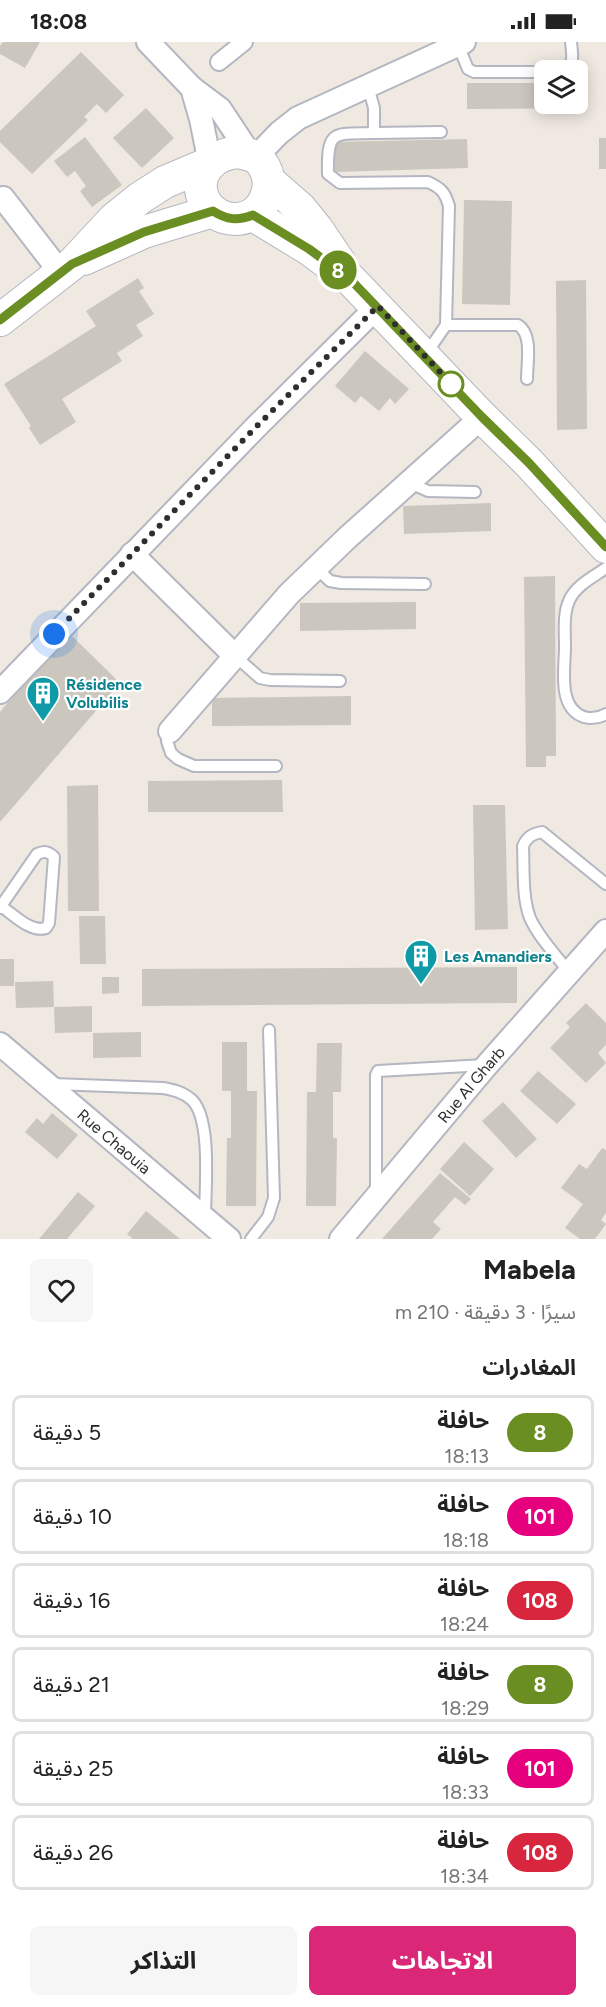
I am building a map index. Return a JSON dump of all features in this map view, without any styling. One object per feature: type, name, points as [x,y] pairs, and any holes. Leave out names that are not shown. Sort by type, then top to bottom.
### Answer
[{"type":"main road","points":[[0,320],[67,268],[114,219],[140,198],[165,182],[210,163],[227,153],[240,152],[258,164],[309,218],[350,279]]},
{"type":"main road","points":[[210,163],[201,183],[202,193],[206,203],[213,211],[222,217],[232,219],[243,219],[253,215],[266,200],[258,164]]},
{"type":"main road","points":[[67,268],[144,232],[213,211]]},
{"type":"main road","points":[[253,215],[309,249],[350,279],[529,463],[606,547]]},
{"type":"street","points":[[148,42],[192,88],[220,109],[258,164],[279,133],[298,118],[461,43]]},
{"type":"street","points":[[219,62],[244,42]]},
{"type":"street","points":[[192,88],[210,163]]},
{"type":"street","points":[[3,198],[67,268]]},
{"type":"street","points":[[0,692],[256,427],[378,306]]},
{"type":"street","points":[[170,731],[289,594],[346,538],[482,417]]},
{"type":"street","points":[[132,554],[235,656]]},
{"type":"street","name":"Rue Al Gharb","points":[[341,1239],[487,1065],[606,931]]},
{"type":"street","name":"Rue Chaouia","points":[[0,1044],[229,1239]]},
{"type":"lane","points":[[571,42],[572,60]]},
{"type":"lane","points":[[461,43],[468,69],[474,72],[534,72]]},
{"type":"lane","points":[[368,86],[374,108],[374,133]]},
{"type":"lane","points":[[424,357],[446,325],[448,206],[445,194],[439,187],[428,182],[340,183],[328,174],[327,147],[330,142],[344,134],[441,132]]},
{"type":"lane","points":[[446,325],[518,325],[527,334],[527,379]]},
{"type":"lane","points":[[410,483],[428,491],[475,492]]},
{"type":"lane","points":[[316,568],[330,581],[341,584],[425,584]]},
{"type":"lane","points":[[606,568],[574,592],[568,603],[565,689],[568,703],[578,714],[592,718],[606,714]]},
{"type":"lane","points":[[235,656],[260,678],[340,681]]},
{"type":"lane","points":[[170,731],[166,741],[171,753],[194,766],[276,766]]},
{"type":"lane","points":[[569,972],[538,932],[530,916],[522,846],[533,834],[542,832],[606,884]]},
{"type":"lane","points":[[43,851],[50,852],[54,857],[49,923],[46,928],[33,928],[1,907],[37,854],[43,851]]},
{"type":"lane","points":[[251,1239],[268,1217],[274,1198],[269,1030]]},
{"type":"lane","points":[[376,1197],[375,1075],[378,1071],[487,1065]]},
{"type":"lane","points":[[49,1084],[163,1088],[180,1091],[193,1101],[205,1129],[205,1218]]},
{"type":"building","points":[[3,42],[40,42],[25,68],[0,54],[0,46]]},
{"type":"building","points":[[81,52],[124,95],[106,113],[97,104],[84,117],[88,120],[32,174],[0,142],[0,131]]},
{"type":"building","points":[[467,83],[534,83],[534,108],[467,109]]},
{"type":"building","points":[[146,108],[174,138],[142,168],[113,138]]},
{"type":"building","points":[[85,137],[122,185],[92,207],[80,191],[86,186],[75,171],[67,177],[54,161]]},
{"type":"building","points":[[599,138],[606,138],[606,169],[599,169]]},
{"type":"building","points":[[467,139],[468,168],[335,172],[334,142]]},
{"type":"building","points":[[464,200],[512,201],[510,305],[462,304]]},
{"type":"building","points":[[138,278],[144,288],[139,291],[154,314],[136,325],[143,336],[117,353],[122,361],[62,399],[76,422],[40,445],[29,428],[31,426],[4,384],[96,326],[86,311]]},
{"type":"building","points":[[586,280],[587,429],[557,430],[556,281]]},
{"type":"building","points":[[365,351],[409,389],[395,404],[390,398],[379,411],[361,396],[355,403],[335,386]]},
{"type":"building","points":[[491,503],[491,531],[404,534],[403,506]]},
{"type":"building","points":[[555,576],[556,756],[546,756],[546,767],[526,767],[524,577]]},
{"type":"building","points":[[416,602],[416,629],[300,631],[300,603]]},
{"type":"building","name":"Résidence Volubilis","points":[[67,631],[120,683],[0,822],[0,712]]},
{"type":"building","points":[[351,696],[351,725],[212,726],[212,698]]},
{"type":"building","points":[[282,780],[283,812],[148,812],[148,781]]},
{"type":"building","points":[[98,785],[99,911],[68,911],[67,786]]},
{"type":"building","points":[[473,805],[505,805],[508,929],[475,930]]},
{"type":"building","points":[[79,916],[105,916],[106,964],[80,964]]},
{"type":"building","points":[[0,959],[14,959],[14,986],[0,986]]},
{"type":"building","points":[[517,967],[517,1003],[142,1006],[142,969]]},
{"type":"building","points":[[102,977],[119,977],[119,993],[102,994]]},
{"type":"building","points":[[53,981],[54,1007],[16,1008],[15,982]]},
{"type":"building","points":[[586,1003],[606,1023],[606,1045],[598,1053],[606,1063],[586,1083],[550,1048],[570,1027],[566,1023]]},
{"type":"building","points":[[92,1006],[92,1032],[55,1033],[54,1007]]},
{"type":"building","points":[[141,1032],[141,1057],[93,1058],[93,1033]]},
{"type":"building","points":[[222,1042],[247,1042],[247,1091],[257,1091],[256,1206],[226,1206],[227,1138],[231,1138],[231,1091],[222,1091]]},
{"type":"building","points":[[317,1043],[342,1043],[341,1092],[333,1092],[333,1138],[337,1138],[336,1206],[306,1206],[307,1092],[316,1092]]},
{"type":"building","points":[[538,1071],[576,1104],[557,1124],[520,1091]]},
{"type":"building","points":[[503,1102],[537,1139],[516,1158],[482,1121]]},
{"type":"building","points":[[52,1113],[78,1135],[57,1159],[25,1132],[37,1118],[43,1124]]},
{"type":"building","points":[[464,1142],[494,1169],[470,1196],[440,1169]]},
{"type":"building","points":[[602,1148],[606,1150],[606,1213],[601,1220],[606,1224],[595,1239],[580,1239],[565,1228],[583,1204],[561,1188],[579,1164],[587,1169]]},
{"type":"building","points":[[440,1173],[471,1199],[465,1205],[455,1197],[433,1222],[441,1229],[432,1239],[382,1239]]},
{"type":"building","points":[[78,1192],[95,1206],[67,1239],[39,1239]]},
{"type":"building","points":[[146,1211],[180,1239],[133,1239],[127,1234]]},
{"type":"bus line","name":"8","points":[[0,320],[72,264],[144,232],[213,211],[222,217],[232,219],[243,219],[253,215],[309,249],[350,279],[529,463],[606,547]]},
{"type":"place","name":"Résidence Volubilis","points":[[43,722]]},
{"type":"place","name":"Les Amandiers","points":[[421,985]]},
{"type":"route","points":[[54,634],[378,306],[456,389],[451,384]]}]
